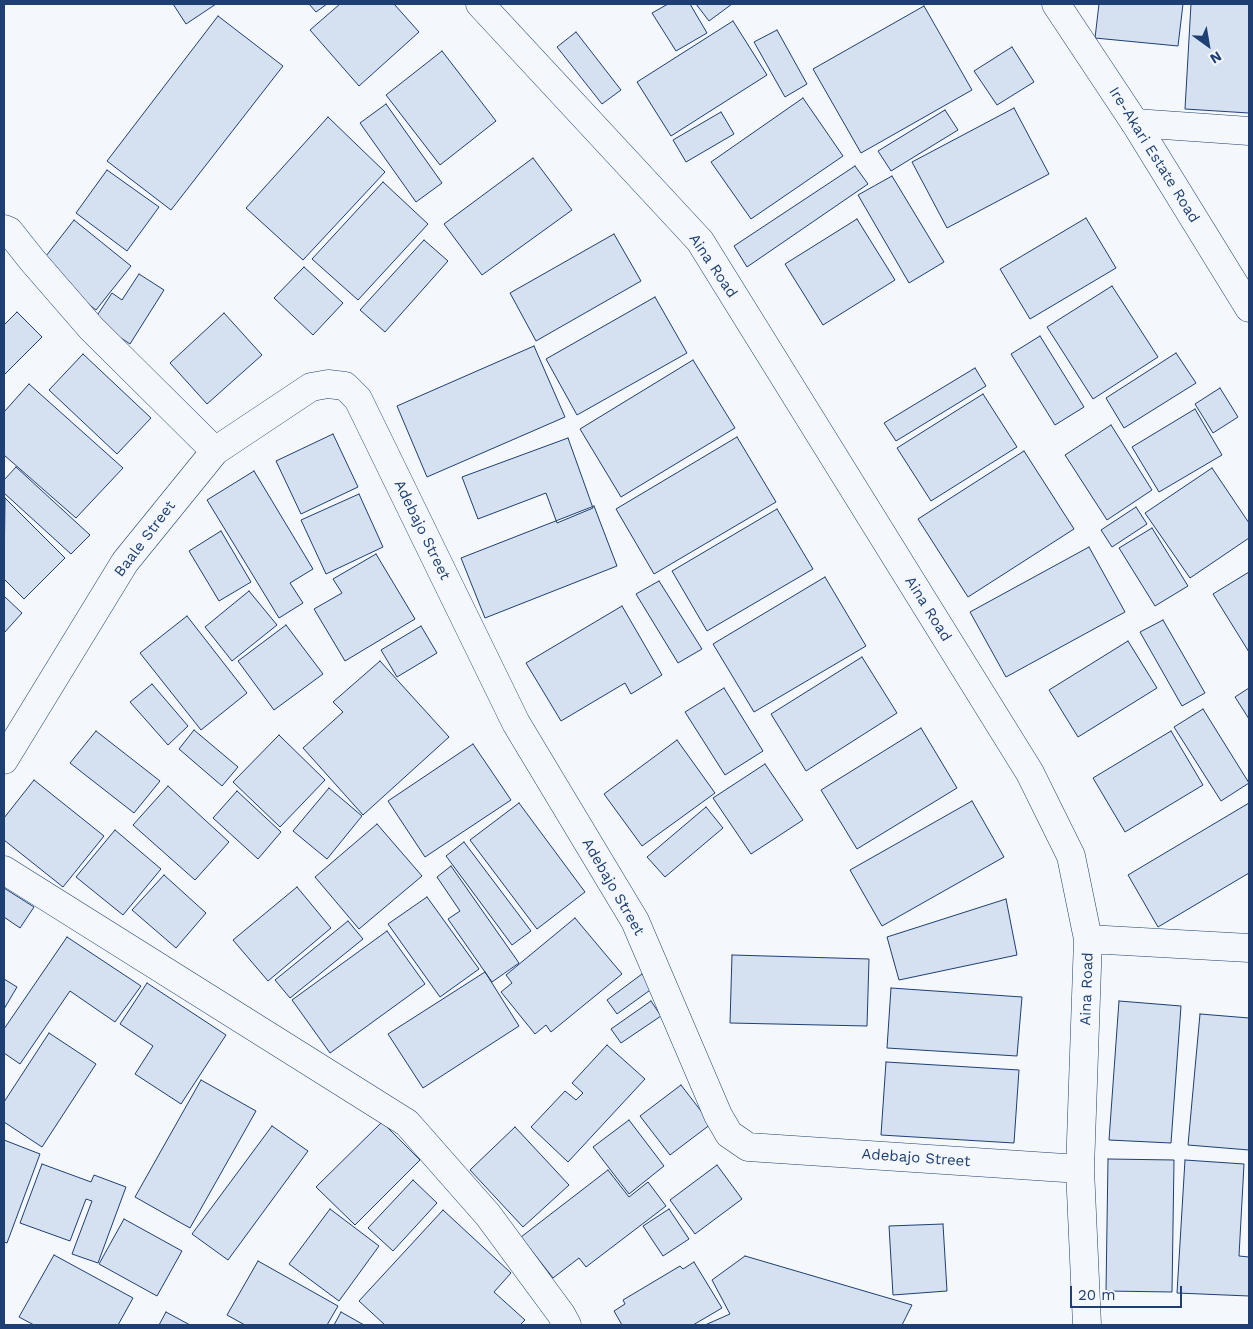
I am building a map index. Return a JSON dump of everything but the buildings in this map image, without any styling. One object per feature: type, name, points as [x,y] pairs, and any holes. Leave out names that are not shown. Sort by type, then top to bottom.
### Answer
[{"type":"street","name":"Aina Road","points":[[480,4],[700,241],[1030,773],[1071,856],[1088,939],[1080,1169],[1087,1325]]},
{"type":"street","name":"Ire-Akari Estate Road","points":[[1056,4],[1135,123],[1249,308]]},
{"type":"street","points":[[1135,123],[1249,131]]},
{"type":"street","points":[[4,229],[9,231],[91,328],[215,451]]},
{"type":"street","name":"Baale Street","points":[[4,760],[125,562],[215,451],[311,387],[328,384],[344,386]]},
{"type":"street","name":"Adebajo Street","points":[[344,386],[358,399],[516,723],[635,921],[718,1115],[729,1134],[748,1147],[1080,1169]]},
{"type":"street","points":[[4,870],[407,1123],[488,1215],[561,1314],[567,1325]]},
{"type":"street","points":[[1088,939],[1249,948]]}]
